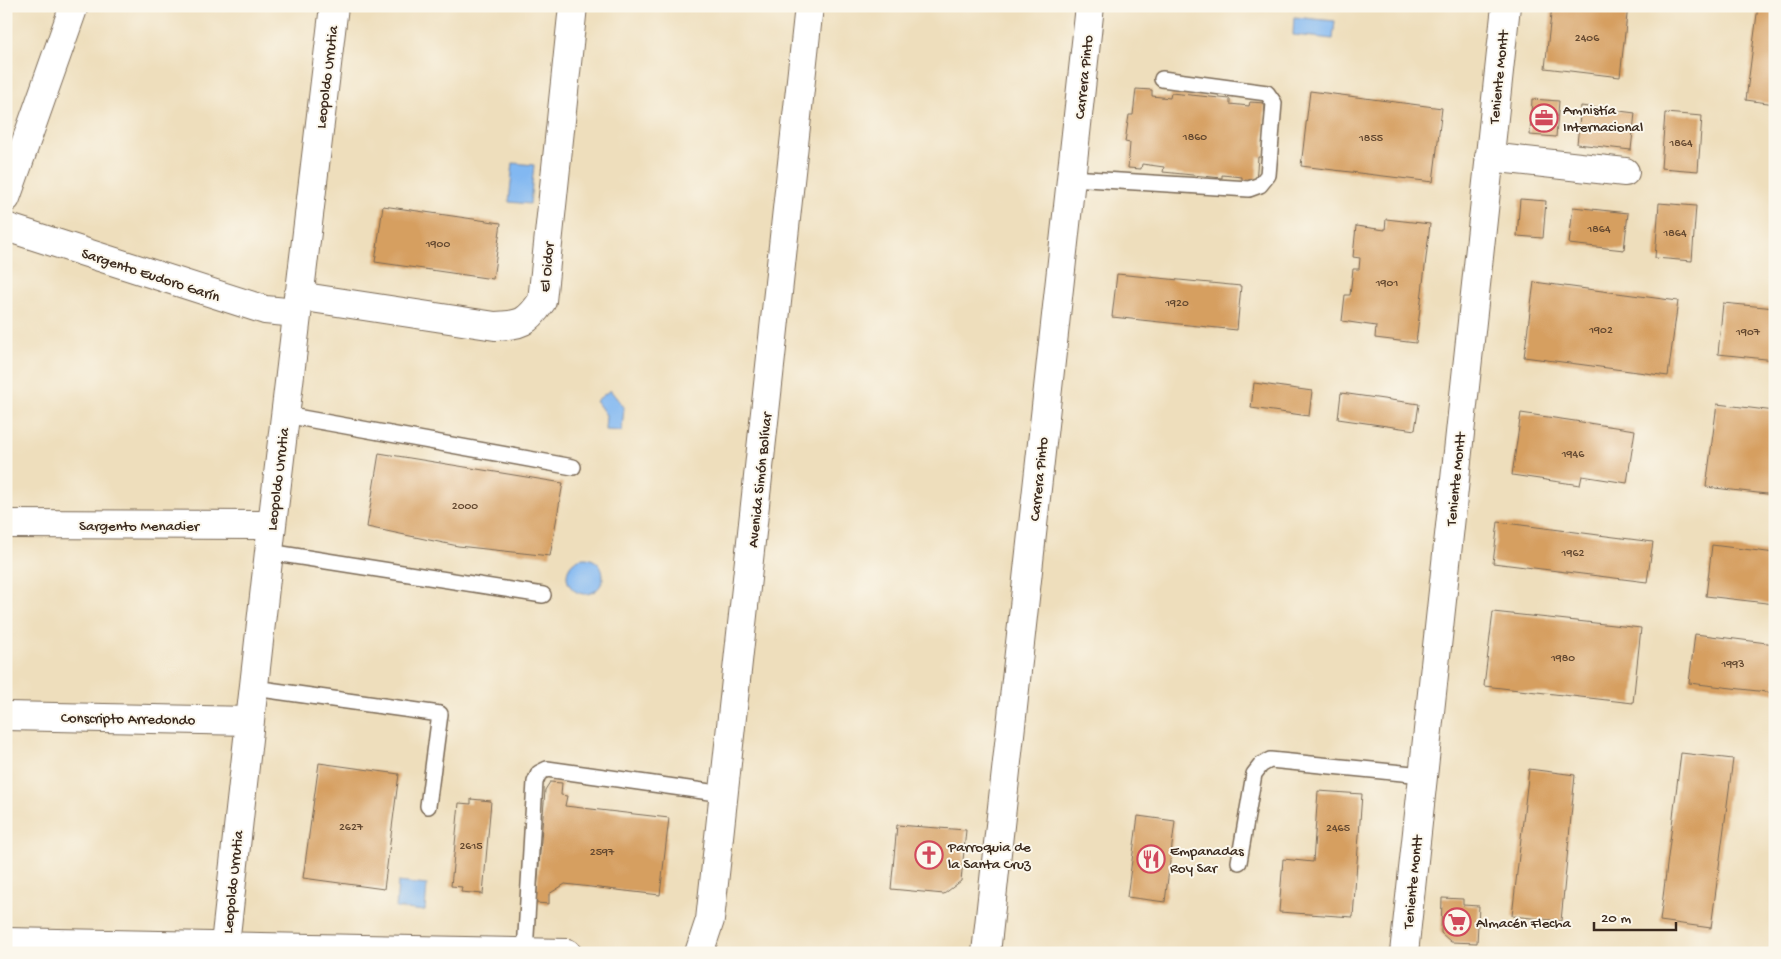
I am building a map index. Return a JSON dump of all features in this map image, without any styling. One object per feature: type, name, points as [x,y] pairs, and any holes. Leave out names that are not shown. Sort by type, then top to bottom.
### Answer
[{"type":"street","points":[[6,198],[74,6]]},
{"type":"street","name":"Leopoldo Urrutia","points":[[225,949],[272,525],[334,6]]},
{"type":"street","name":"El Oidor","points":[[298,305],[495,326],[516,326],[531,318],[542,301],[573,6]]},
{"type":"street","name":"Avenida Simón Bolívar","points":[[699,953],[710,920],[809,6]]},
{"type":"street","name":"Carrera Pinto","points":[[986,953],[1090,6]]},
{"type":"street","name":"Teniente Montt","points":[[1404,953],[1506,6]]},
{"type":"street","points":[[1490,158],[1625,172]]},
{"type":"street","name":"Sargento Eudoro Garín","points":[[6,228],[265,310],[298,305]]},
{"type":"street","name":"Sargento Menadier","points":[[6,524],[272,525]]},
{"type":"street","name":"Conscripto Arredondo","points":[[6,716],[250,721]]},
{"type":"street","points":[[6,942],[225,949],[568,953]]},
{"type":"lane","points":[[1071,178],[1250,189],[1260,185],[1268,175],[1274,103],[1267,93],[1162,79]]},
{"type":"lane","points":[[285,415],[573,467]]},
{"type":"lane","points":[[269,552],[543,595]]},
{"type":"lane","points":[[254,688],[440,714],[428,806]]},
{"type":"lane","points":[[1239,862],[1254,774],[1261,765],[1270,760],[1423,775]]},
{"type":"lane","points":[[525,952],[535,782],[539,773],[548,769],[724,794]]},
{"type":"water","points":[[1294,17],[1335,21],[1333,39],[1293,35]]},
{"type":"water","points":[[513,163],[534,165],[530,204],[509,202]]},
{"type":"water","points":[[610,390],[624,407],[622,431],[605,430],[606,415],[596,401]]},
{"type":"water","points":[[585,558],[592,559],[598,563],[602,569],[602,583],[598,589],[592,593],[585,594],[578,593],[572,589],[568,583],[567,576],[568,569],[572,563],[578,559]]},
{"type":"water","points":[[398,882],[427,885],[425,911],[396,908]]},
{"type":"building","points":[[1552,6],[1628,6],[1620,77],[1545,68]]},
{"type":"building","points":[[1758,6],[1775,6],[1775,104],[1746,100]]},
{"type":"building","points":[[1136,89],[1152,90],[1152,96],[1170,98],[1171,93],[1230,99],[1230,104],[1249,106],[1250,102],[1265,103],[1263,157],[1258,157],[1256,182],[1242,180],[1242,177],[1222,175],[1222,178],[1163,172],[1164,167],[1142,164],[1141,169],[1128,168],[1130,143],[1125,142],[1129,115],[1133,115]]},
{"type":"building","points":[[1310,91],[1442,108],[1433,182],[1301,166]]},
{"type":"building","name":"Amnistía Internacional","points":[[1532,99],[1559,101],[1556,137],[1530,135]]},
{"type":"building","points":[[1581,106],[1635,113],[1631,150],[1577,144]]},
{"type":"building","points":[[1665,113],[1702,116],[1698,171],[1661,168]]},
{"type":"building","points":[[1520,199],[1546,201],[1543,238],[1517,236]]},
{"type":"building","points":[[1659,203],[1696,206],[1692,261],[1655,258]]},
{"type":"building","points":[[383,206],[501,223],[493,279],[375,262]]},
{"type":"building","points":[[1573,207],[1628,213],[1624,250],[1569,244]]},
{"type":"building","points":[[1386,219],[1430,224],[1416,343],[1375,338],[1376,326],[1342,321],[1345,295],[1350,295],[1353,269],[1359,269],[1360,258],[1353,257],[1356,226],[1385,230]]},
{"type":"building","points":[[1117,274],[1241,286],[1237,330],[1112,317]]},
{"type":"building","points":[[1534,282],[1678,301],[1668,376],[1524,357]]},
{"type":"building","points":[[1723,303],[1775,308],[1775,360],[1718,354]]},
{"type":"building","points":[[1254,383],[1312,391],[1309,416],[1251,408]]},
{"type":"building","points":[[1341,393],[1419,404],[1415,430],[1338,419]]},
{"type":"building","points":[[1717,404],[1775,411],[1775,495],[1706,487]]},
{"type":"building","points":[[1521,413],[1635,430],[1627,483],[1582,476],[1580,485],[1512,475]]},
{"type":"building","points":[[379,453],[563,483],[550,556],[458,546],[367,527]]},
{"type":"building","points":[[1498,522],[1653,542],[1647,582],[1493,563]]},
{"type":"building","points":[[1712,545],[1775,553],[1775,604],[1706,596]]},
{"type":"building","points":[[1493,612],[1641,628],[1633,703],[1484,686]]},
{"type":"building","points":[[1695,634],[1775,644],[1775,693],[1689,683]]},
{"type":"building","points":[[1681,753],[1733,759],[1711,928],[1660,921]]},
{"type":"building","points":[[319,763],[399,774],[384,889],[303,878]]},
{"type":"building","points":[[1529,769],[1575,775],[1561,921],[1512,916]]},
{"type":"building","points":[[550,782],[562,783],[561,795],[567,796],[565,806],[669,818],[660,895],[565,884],[549,894],[549,904],[536,903],[545,790]]},
{"type":"building","points":[[1318,791],[1362,794],[1353,917],[1279,912],[1283,859],[1313,862]]},
{"type":"building","points":[[471,799],[491,801],[483,894],[461,892],[462,887],[451,886],[459,803],[471,804]]},
{"type":"building","name":"Empanadas Roy Sar","points":[[1138,816],[1175,821],[1165,902],[1127,897]]},
{"type":"building","name":"Parroquia de la Santa Cruz","points":[[897,825],[966,830],[961,881],[944,894],[891,889]]},
{"type":"building","points":[[1442,898],[1463,899],[1463,905],[1479,906],[1477,943],[1451,942],[1441,933]]},
{"type":"place","name":"Amnistía Internacional","points":[[1544,118]]},
{"type":"place","name":"Parroquia de la Santa Cruz","points":[[929,855]]},
{"type":"place","name":"Empanadas Roy Sar","points":[[1151,859]]},
{"type":"place","name":"Almacén Flecha","points":[[1457,922]]}]
